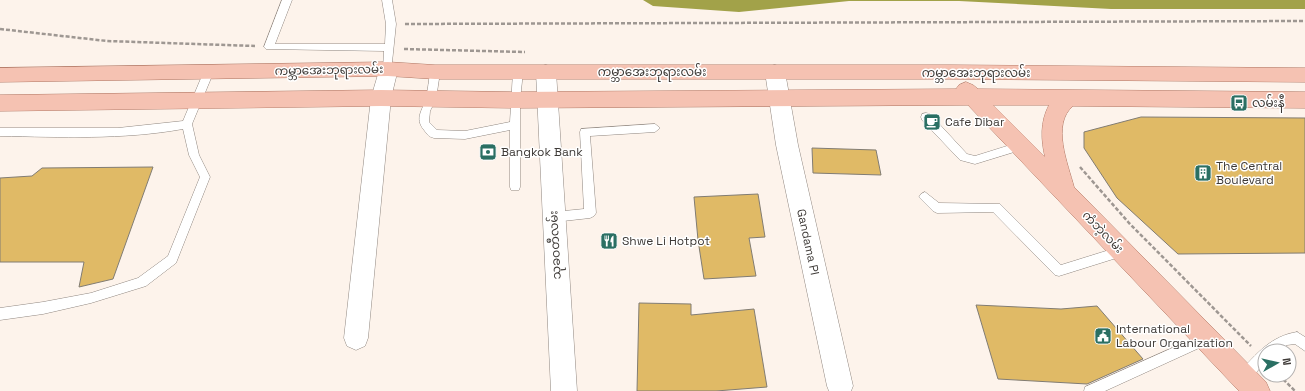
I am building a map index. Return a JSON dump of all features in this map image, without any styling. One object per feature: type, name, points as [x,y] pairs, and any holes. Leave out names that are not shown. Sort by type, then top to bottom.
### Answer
[{"type":"main road","name":"ကမ္ဘာအေးဘုရားလမ်း","points":[[0,76],[209,71],[388,69],[435,72],[950,72],[1305,76]]},
{"type":"main road","name":"ကံဘဲ့လမ်း","points":[[950,72],[971,97],[1250,384]]},
{"type":"main road","name":"ကမ္ဘာအေးဘုရားလမ်း","points":[[0,103],[381,98],[546,100],[971,97],[1305,100]]},
{"type":"main road","points":[[1064,192],[1055,153],[1052,126],[1057,108],[1068,98]]},
{"type":"street","points":[[356,338],[381,98],[388,69]]},
{"type":"street","name":"သုခဝတီလမ်း","points":[[546,72],[546,100],[564,391]]},
{"type":"street","name":"Gandama Pl","points":[[775,72],[778,98],[840,386]]},
{"type":"lane","points":[[287,0],[269,46],[390,48]]},
{"type":"lane","points":[[387,0],[391,24],[388,69]]},
{"type":"lane","points":[[0,314],[43,308],[91,298],[142,282],[172,259],[205,177],[194,155],[187,124],[209,71]]},
{"type":"lane","points":[[435,72],[431,99],[425,111],[424,123],[434,134],[465,135],[515,125]]},
{"type":"lane","points":[[515,187],[515,100],[518,72]]},
{"type":"lane","points":[[926,118],[964,157],[975,160],[1020,146]]},
{"type":"lane","points":[[0,132],[125,131],[164,129],[187,124]]},
{"type":"lane","points":[[554,217],[590,213],[585,132],[655,128]]},
{"type":"lane","points":[[925,197],[937,208],[996,207],[1059,270],[1122,251]]},
{"type":"lane","points":[[1090,391],[1206,338]]},
{"type":"lane","points":[[1280,343],[1285,340],[1297,338],[1305,345]]},
{"type":"lane","points":[[1250,384],[1257,370]]},
{"type":"path","points":[[391,24],[1305,21]]},
{"type":"path","points":[[0,29],[108,41],[269,46]]},
{"type":"path","points":[[1076,160],[1129,223],[1257,345]]},
{"type":"path","points":[[1287,383],[1295,391]]},
{"type":"shaded area","points":[[643,0],[1305,0],[1305,9],[1111,9],[959,1],[849,1],[739,12],[653,6]]},
{"type":"building","name":"The Central Boulevard","points":[[1141,117],[1305,118],[1305,253],[1178,254],[1117,198],[1084,148],[1084,132]]},
{"type":"building","points":[[812,148],[876,150],[881,175],[813,173]]},
{"type":"building","points":[[153,167],[113,279],[79,287],[84,262],[0,262],[0,178],[32,176],[42,168]]},
{"type":"building","points":[[758,194],[765,237],[749,238],[756,276],[704,279],[698,240],[694,197]]},
{"type":"building","points":[[639,303],[691,304],[691,315],[754,309],[767,387],[716,391],[637,391]]},
{"type":"building","points":[[976,305],[1061,309],[1097,306],[1143,359],[1087,384],[998,379]]},
{"type":"place","name":"လမ်းနီ","points":[[1239,103]]},
{"type":"place","name":"Cafe Dibar","points":[[932,122]]},
{"type":"place","name":"Bangkok Bank","points":[[488,152]]},
{"type":"place","name":"The Central Boulevard","points":[[1203,173]]},
{"type":"place","name":"Shwe Li Hotpot","points":[[609,241]]},
{"type":"place","name":"International Labour Organization","points":[[1103,336]]}]
